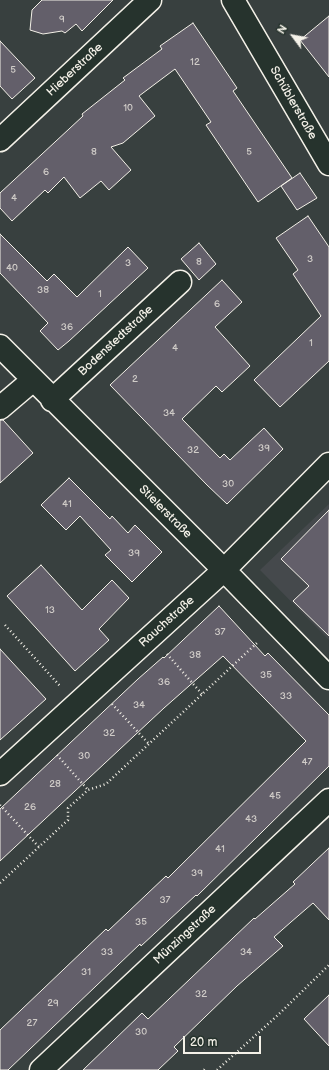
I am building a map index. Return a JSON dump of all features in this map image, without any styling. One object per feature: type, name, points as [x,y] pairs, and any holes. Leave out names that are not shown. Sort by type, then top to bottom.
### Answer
[{"type":"street","name":"Hieberstraße","points":[[0,140],[150,0]]},
{"type":"street","name":"Schüblerstraße","points":[[233,0],[329,164]]},
{"type":"street","name":"Bodenstedtstraße","points":[[52,400],[180,282]]},
{"type":"street","name":"Stielerstraße","points":[[0,346],[52,400],[224,570],[329,678]]},
{"type":"street","points":[[0,408],[33,380]]},
{"type":"street","name":"Rauchstraße","points":[[0,774],[224,570],[329,464]]},
{"type":"street","name":"Münzingstraße","points":[[41,1070],[329,800]]},
{"type":"path","points":[[0,883],[68,820],[68,808],[88,790],[106,784],[277,624]]},
{"type":"path","points":[[5,625],[76,704]]},
{"type":"path","points":[[151,636],[202,694]]},
{"type":"path","points":[[95,686],[148,744]]},
{"type":"path","points":[[41,737],[88,790]]},
{"type":"path","points":[[0,805],[39,847]]},
{"type":"path","points":[[217,1070],[278,1015],[329,966]]},
{"type":"shaded area","points":[[329,504],[329,640],[260,570]]},
{"type":"building","points":[[42,0],[113,0],[82,31],[76,24],[65,33],[62,31],[43,34],[30,30],[32,10]]},
{"type":"building","points":[[329,16],[329,77],[300,40]]},
{"type":"building","points":[[193,23],[237,88],[233,91],[292,178],[258,202],[206,125],[211,122],[175,69],[139,96],[155,116],[123,143],[111,147],[131,170],[109,190],[101,181],[80,198],[64,177],[48,193],[45,190],[12,221],[0,208],[0,193],[83,116],[82,114],[125,80],[123,78],[162,49],[160,46]]},
{"type":"building","points":[[0,41],[35,78],[12,99],[0,86]]},
{"type":"building","points":[[300,173],[317,198],[297,210],[281,186]]},
{"type":"building","points":[[308,216],[329,247],[329,361],[280,407],[254,380],[321,316],[293,274],[298,270],[276,238]]},
{"type":"building","points":[[0,234],[47,281],[54,274],[77,297],[128,247],[148,268],[58,350],[40,331],[48,323],[0,273]]},
{"type":"building","points":[[199,243],[216,264],[199,280],[181,259]]},
{"type":"building","points":[[222,280],[242,302],[215,327],[250,366],[222,392],[216,386],[182,419],[220,458],[224,454],[230,460],[264,428],[283,449],[227,504],[110,385]]},
{"type":"building","points":[[0,420],[3,420],[33,453],[0,483]]},
{"type":"building","points":[[69,478],[110,519],[112,516],[128,533],[135,525],[162,552],[132,582],[105,555],[111,550],[80,516],[66,530],[41,505]]},
{"type":"building","points":[[329,510],[329,636],[293,601],[309,586],[281,559]]},
{"type":"building","points":[[41,565],[82,610],[112,580],[129,598],[99,629],[109,640],[75,671],[7,596]]},
{"type":"building","points":[[219,606],[265,656],[268,653],[329,715],[329,766],[197,896],[196,895],[141,946],[140,944],[8,1070],[0,1070],[0,1030],[106,929],[108,931],[166,876],[168,878],[306,741],[223,656],[164,708],[0,861],[0,809],[138,679],[163,657],[164,658]]},
{"type":"building","points":[[0,649],[46,699],[0,740]]},
{"type":"building","points":[[329,848],[329,920],[313,903],[291,922],[274,937],[283,946],[237,986],[174,1047],[178,1051],[158,1070],[83,1070],[142,1013],[148,1019],[254,918],[255,919],[295,884],[293,882]]},
{"type":"building","points":[[329,995],[329,1046],[304,1019]]}]
